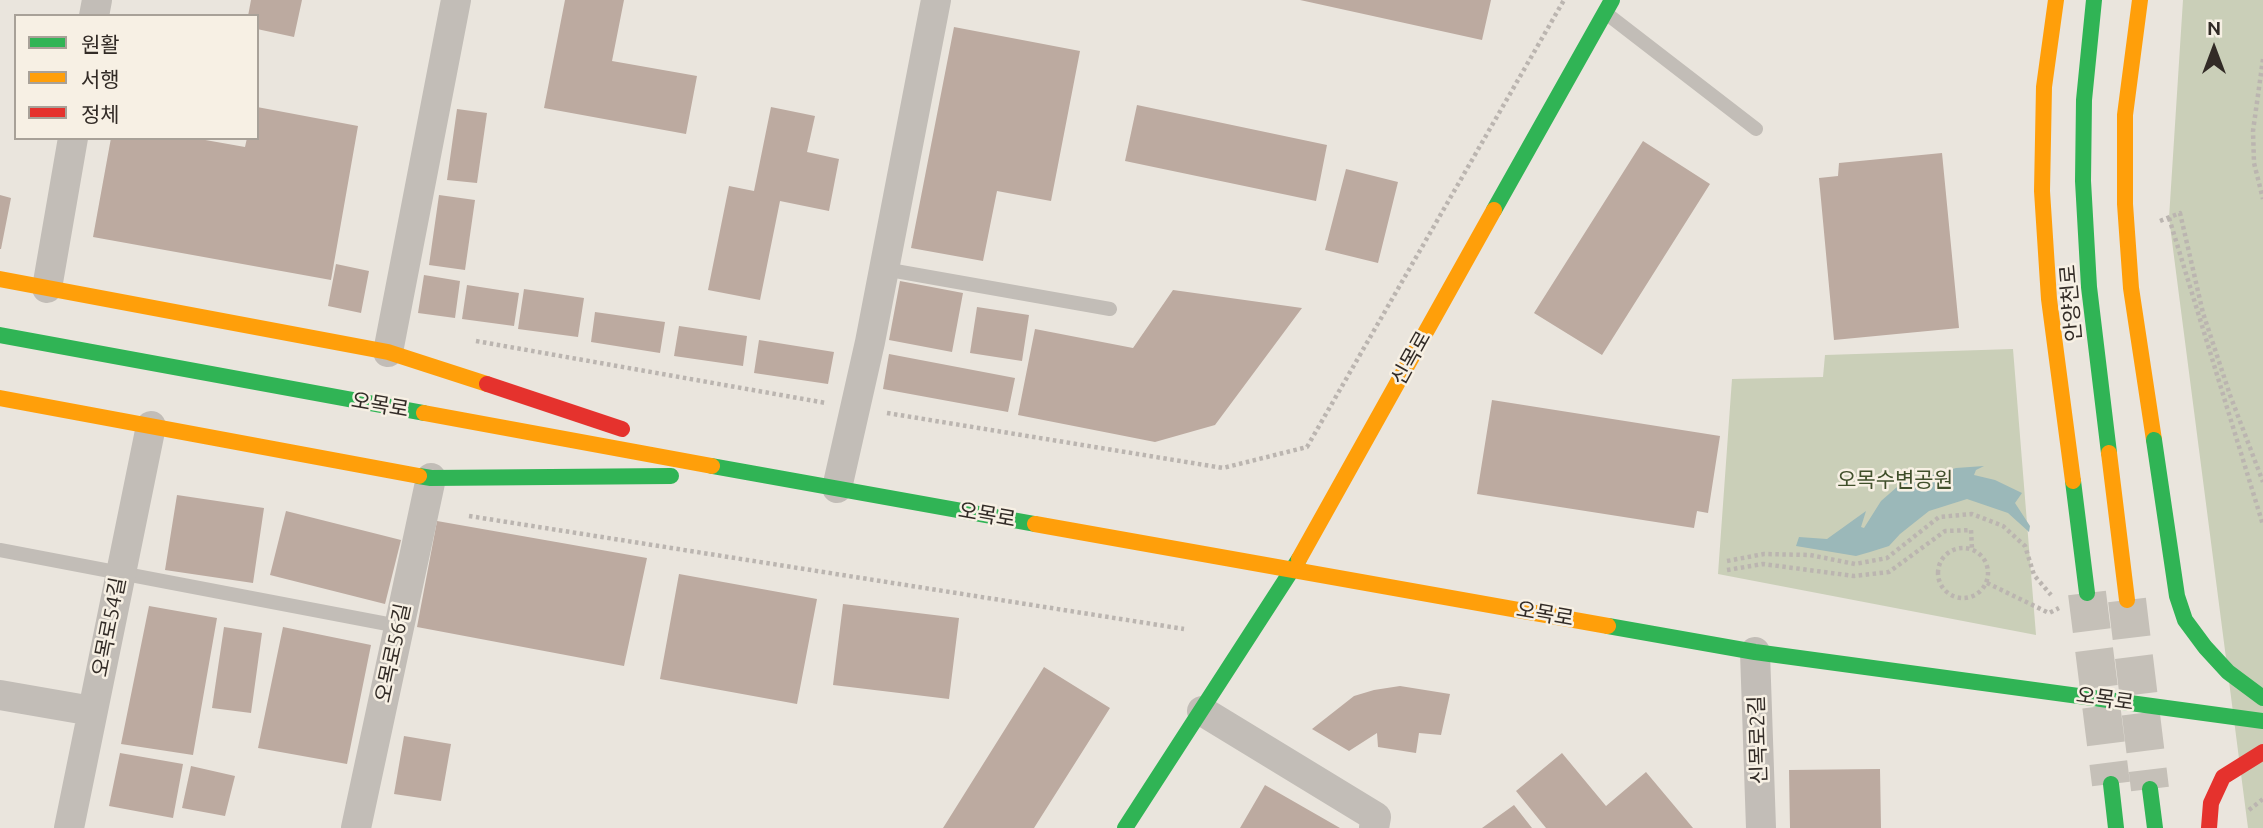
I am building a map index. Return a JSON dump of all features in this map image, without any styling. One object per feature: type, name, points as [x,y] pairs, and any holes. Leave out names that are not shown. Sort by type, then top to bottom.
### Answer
[{"type":"main road","name":"안양천로","points":[[2056,0],[2044,87],[2042,191],[2049,299],[2087,593]]},
{"type":"main road","name":"안양천로","points":[[2094,0],[2084,100],[2083,181],[2089,287],[2127,600]]},
{"type":"main road","points":[[2140,0],[2126,115],[2125,204],[2131,288],[2177,596],[2185,620],[2205,647],[2228,673],[2263,698]]},
{"type":"main road","name":"신목로","points":[[1125,828],[1293,569],[1609,6]]},
{"type":"main road","name":"오목로","points":[[0,279],[388,352],[761,475]]},
{"type":"main road","name":"오목로","points":[[0,335],[761,475],[1755,652],[2260,720]]},
{"type":"main road","name":"오목로","points":[[0,398],[431,478],[761,475]]},
{"type":"main road","points":[[2208,828],[2211,803],[2223,777],[2263,752]]},
{"type":"main road","points":[[2111,784],[2116,828]]},
{"type":"main road","points":[[2150,789],[2155,828]]},
{"type":"street","points":[[388,352],[456,0]]},
{"type":"street","points":[[836,488],[884,269],[936,0]]},
{"type":"street","points":[[47,288],[73,140]]},
{"type":"street","name":"오목로54길","points":[[68,828],[151,426]]},
{"type":"street","name":"오목로56길","points":[[356,828],[431,478]]},
{"type":"street","name":"신목로2길","points":[[1755,652],[1760,828]]},
{"type":"street","points":[[0,695],[92,711]]},
{"type":"street","points":[[1202,711],[1376,817],[1374,828]]},
{"type":"lane","points":[[1609,6],[1756,129]]},
{"type":"lane","points":[[884,269],[1110,309]]},
{"type":"lane","points":[[0,550],[398,626]]},
{"type":"path","points":[[475,340],[855,408],[1223,468],[1307,447],[1564,0]]},
{"type":"path","points":[[2263,59],[2253,131],[2254,163],[2263,196]]},
{"type":"path","points":[[2148,224],[2180,214],[2203,313],[2263,482]]},
{"type":"path","points":[[2169,218],[2263,525]]},
{"type":"path","points":[[425,508],[1184,629]]},
{"type":"path","points":[[1727,561],[1764,554],[1810,555],[1855,564],[1887,558],[1939,517],[1972,514],[2003,526],[2025,546],[2034,575],[2051,595],[2064,597]]},
{"type":"path","points":[[1727,570],[1763,564],[1854,576],[1889,572],[1945,531],[1971,530],[1972,549]]},
{"type":"path","points":[[1963,547],[1972,549],[1985,559],[1988,567],[1987,583],[1982,590],[1968,598],[1951,596],[1939,583],[1938,567],[1948,552],[1963,547]]},
{"type":"path","points":[[1987,583],[2049,613]]},
{"type":"green space","points":[[2183,0],[2263,0],[2263,828],[2248,828],[2169,218]]},
{"type":"green space","name":"오목수변공원","points":[[2013,349],[2036,635],[1718,574],[1732,379],[1823,377],[1825,355]]},
{"type":"water","points":[[1984,466],[1976,470],[1974,475],[1995,480],[2022,493],[2015,503],[2030,526],[2029,532],[2008,513],[1967,499],[1929,511],[1889,546],[1856,556],[1796,546],[1799,537],[1827,539],[1866,511],[1861,527],[1864,528],[1881,501],[1913,473],[1916,482],[1956,468]]},
{"type":"building","points":[[251,0],[302,0],[294,37],[259,29],[259,14],[248,14]]},
{"type":"building","points":[[565,0],[624,0],[612,61],[697,76],[686,134],[544,108]]},
{"type":"building","points":[[1300,0],[1491,0],[1482,40]]},
{"type":"building","points":[[954,27],[1080,51],[1051,201],[997,191],[983,261],[911,248]]},
{"type":"building","points":[[1137,105],[1327,145],[1316,201],[1125,161]]},
{"type":"building","points":[[259,107],[358,126],[331,280],[93,237],[111,140],[205,140],[245,147],[247,140],[259,140]]},
{"type":"building","points":[[771,107],[815,116],[807,152],[839,159],[829,211],[780,201],[760,300],[708,290],[729,186],[754,191]]},
{"type":"building","points":[[457,109],[487,113],[477,183],[447,180]]},
{"type":"building","points":[[1643,141],[1710,184],[1602,355],[1534,313]]},
{"type":"building","points":[[1942,153],[1959,328],[1834,340],[1819,178],[1838,176],[1839,163]]},
{"type":"building","points":[[1346,169],[1398,182],[1378,263],[1325,250]]},
{"type":"building","points":[[0,195],[11,198],[1,249],[0,249]]},
{"type":"building","points":[[439,195],[475,200],[465,270],[429,265]]},
{"type":"building","points":[[336,264],[369,271],[361,313],[328,306]]},
{"type":"building","points":[[424,275],[460,281],[455,318],[418,313]]},
{"type":"building","points":[[900,281],[963,293],[952,352],[889,340]]},
{"type":"building","points":[[467,285],[519,293],[514,326],[462,319]]},
{"type":"building","points":[[524,289],[584,298],[578,337],[518,329]]},
{"type":"building","points":[[1173,290],[1302,308],[1215,425],[1155,442],[1018,415],[1035,329],[1133,348]]},
{"type":"building","points":[[977,307],[1029,315],[1022,361],[970,353]]},
{"type":"building","points":[[595,312],[665,322],[660,353],[591,342]]},
{"type":"building","points":[[679,326],[747,336],[743,366],[674,356]]},
{"type":"building","points":[[759,340],[834,352],[828,384],[754,373]]},
{"type":"building","points":[[889,354],[1015,378],[1008,412],[883,389]]},
{"type":"building","points":[[1492,400],[1720,436],[1708,513],[1697,511],[1694,528],[1477,494]]},
{"type":"building","points":[[177,495],[264,508],[253,583],[165,570]]},
{"type":"building","points":[[286,511],[401,540],[385,604],[270,575]]},
{"type":"building","points":[[437,521],[647,558],[624,666],[417,627]]},
{"type":"building","points":[[679,574],[817,599],[797,704],[660,679]]},
{"type":"building","points":[[843,604],[959,618],[949,699],[833,685]]},
{"type":"building","points":[[149,606],[217,618],[193,755],[121,744]]},
{"type":"building","points":[[224,627],[262,633],[251,713],[212,708]]},
{"type":"building","points":[[283,627],[371,645],[347,764],[258,748]]},
{"type":"building","points":[[1044,667],[1110,708],[1034,828],[943,828]]},
{"type":"building","points":[[1400,686],[1450,694],[1441,735],[1419,733],[1416,753],[1378,747],[1377,733],[1349,751],[1312,729],[1354,696]]},
{"type":"building","points":[[404,736],[451,744],[441,801],[394,794]]},
{"type":"building","points":[[120,753],[183,764],[173,818],[109,806]]},
{"type":"building","points":[[1562,753],[1606,806],[1646,772],[1693,828],[1546,828],[1516,791]]},
{"type":"building","points":[[191,766],[235,776],[225,816],[182,808]]},
{"type":"building","points":[[1880,769],[1881,828],[1790,828],[1789,770]]},
{"type":"building","points":[[1265,785],[1340,828],[1240,828]]},
{"type":"building","points":[[1514,805],[1532,828],[1482,828]]},
{"type":"tunnel","points":[[2087,593],[2111,784]]},
{"type":"tunnel","points":[[2127,600],[2150,789]]},
{"type":"traffic: fast","points":[[1494,210],[1612,0]]},
{"type":"traffic: fast","points":[[2094,0],[2084,100],[2083,181],[2089,287],[2109,453]]},
{"type":"traffic: fast","points":[[0,335],[424,413]]},
{"type":"traffic: fast","points":[[2154,440],[2177,596],[2185,620],[2228,672],[2263,698]]},
{"type":"traffic: fast","points":[[712,466],[1035,524]]},
{"type":"traffic: fast","points":[[419,476],[671,476]]},
{"type":"traffic: fast","points":[[2073,481],[2087,593]]},
{"type":"traffic: fast","points":[[1125,828],[1299,559]]},
{"type":"traffic: fast","points":[[1608,626],[1755,652],[2263,721]]},
{"type":"traffic: fast","points":[[2111,784],[2116,828]]},
{"type":"traffic: fast","points":[[2150,789],[2155,828]]},
{"type":"traffic: slow","points":[[2056,0],[2044,87],[2042,191],[2049,299],[2073,481]]},
{"type":"traffic: slow","points":[[2140,0],[2125,115],[2125,204],[2131,288],[2154,440]]},
{"type":"traffic: slow","points":[[1299,559],[1494,210]]},
{"type":"traffic: slow","points":[[0,279],[388,352],[487,384]]},
{"type":"traffic: slow","points":[[0,398],[419,476]]},
{"type":"traffic: slow","points":[[424,413],[712,466]]},
{"type":"traffic: slow","points":[[2109,453],[2127,600]]},
{"type":"traffic: slow","points":[[1035,524],[1608,626]]},
{"type":"traffic: jam","points":[[487,384],[622,429]]},
{"type":"traffic: jam","points":[[2209,828],[2211,803],[2223,777],[2263,752]]}]
